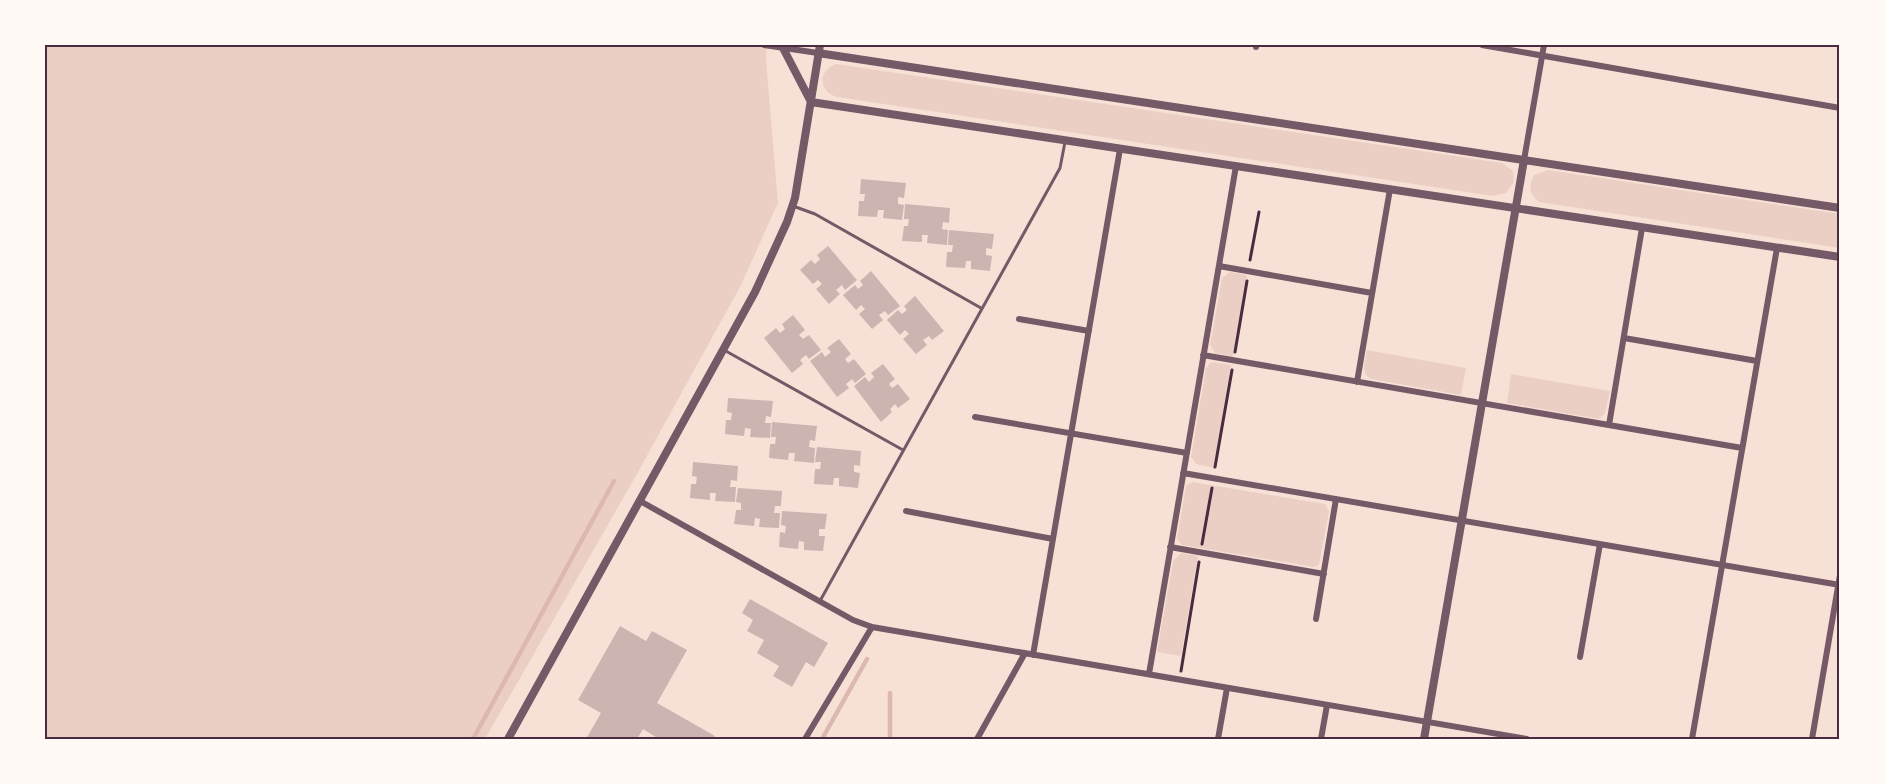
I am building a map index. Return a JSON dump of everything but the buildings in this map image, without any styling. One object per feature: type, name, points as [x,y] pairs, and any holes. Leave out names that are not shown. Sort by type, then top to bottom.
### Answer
[{"type":"street","points":[[764,45],[819,49],[1840,208]]},
{"type":"street","points":[[1482,45],[1840,108]]},
{"type":"street","points":[[1424,739],[1544,45]]},
{"type":"street","points":[[783,46],[811,102]]},
{"type":"street","points":[[508,739],[755,292],[792,206],[819,49]]},
{"type":"street","points":[[811,102],[1840,257]]},
{"type":"street","points":[[1033,655],[1120,149]]},
{"type":"street","points":[[1149,674],[1236,166]]},
{"type":"street","points":[[1357,382],[1390,189]]},
{"type":"street","points":[[1609,425],[1642,228]]},
{"type":"street","points":[[1692,739],[1777,248]]},
{"type":"street","points":[[1219,266],[1372,293]]},
{"type":"street","points":[[1019,320],[1089,331]]},
{"type":"street","points":[[1624,338],[1757,361]]},
{"type":"street","points":[[1203,355],[1742,448]]},
{"type":"street","points":[[975,417],[1186,453]]},
{"type":"street","points":[[1183,473],[1839,585]]},
{"type":"street","points":[[1316,619],[1336,499]]},
{"type":"street","points":[[640,501],[854,620],[872,627],[1527,739]]},
{"type":"street","points":[[906,511],[1053,539]]},
{"type":"street","points":[[1580,657],[1600,544]]},
{"type":"street","points":[[1170,547],[1324,574]]},
{"type":"street","points":[[1812,739],[1840,575]]},
{"type":"street","points":[[805,739],[872,627]]},
{"type":"street","points":[[977,739],[1025,653]]},
{"type":"street","points":[[1218,739],[1227,688]]},
{"type":"street","points":[[1321,739],[1327,705]]},
{"type":"lane","points":[[820,601],[1061,166],[1066,140]]},
{"type":"lane","points":[[792,206],[815,214],[981,308]]},
{"type":"lane","points":[[723,350],[903,450]]},
{"type":"path","points":[[1179,680],[1258,212]]},
{"type":"shaded area","points":[[45,45],[767,45],[766,58],[778,203],[740,287],[633,481],[485,739],[45,739]]},
{"type":"shaded area","points":[[836,64],[1502,163],[1513,171],[1514,182],[1506,193],[1493,196],[837,97],[826,91],[823,81],[826,71]]},
{"type":"shaded area","points":[[1548,170],[1840,214],[1840,248],[1539,202],[1531,193],[1531,183],[1534,175]]},
{"type":"shaded area","points":[[1230,272],[1247,275],[1233,357],[1215,353],[1210,345],[1222,278]]},
{"type":"shaded area","points":[[1367,350],[1466,368],[1461,395],[1371,379],[1364,370]]},
{"type":"shaded area","points":[[1213,362],[1231,365],[1214,468],[1196,464],[1191,457],[1206,368]]},
{"type":"shaded area","points":[[1511,374],[1610,391],[1605,413],[1599,419],[1507,403]]},
{"type":"shaded area","points":[[1192,482],[1325,504],[1329,511],[1319,565],[1314,567],[1182,545],[1177,539],[1186,486]]},
{"type":"shaded area","points":[[1181,553],[1198,556],[1181,656],[1157,652],[1173,561]]},
{"type":"waterway","points":[[473,739],[614,481]]},
{"type":"waterway","points":[[822,739],[867,659]]},
{"type":"waterway","points":[[890,693],[890,739]]}]
